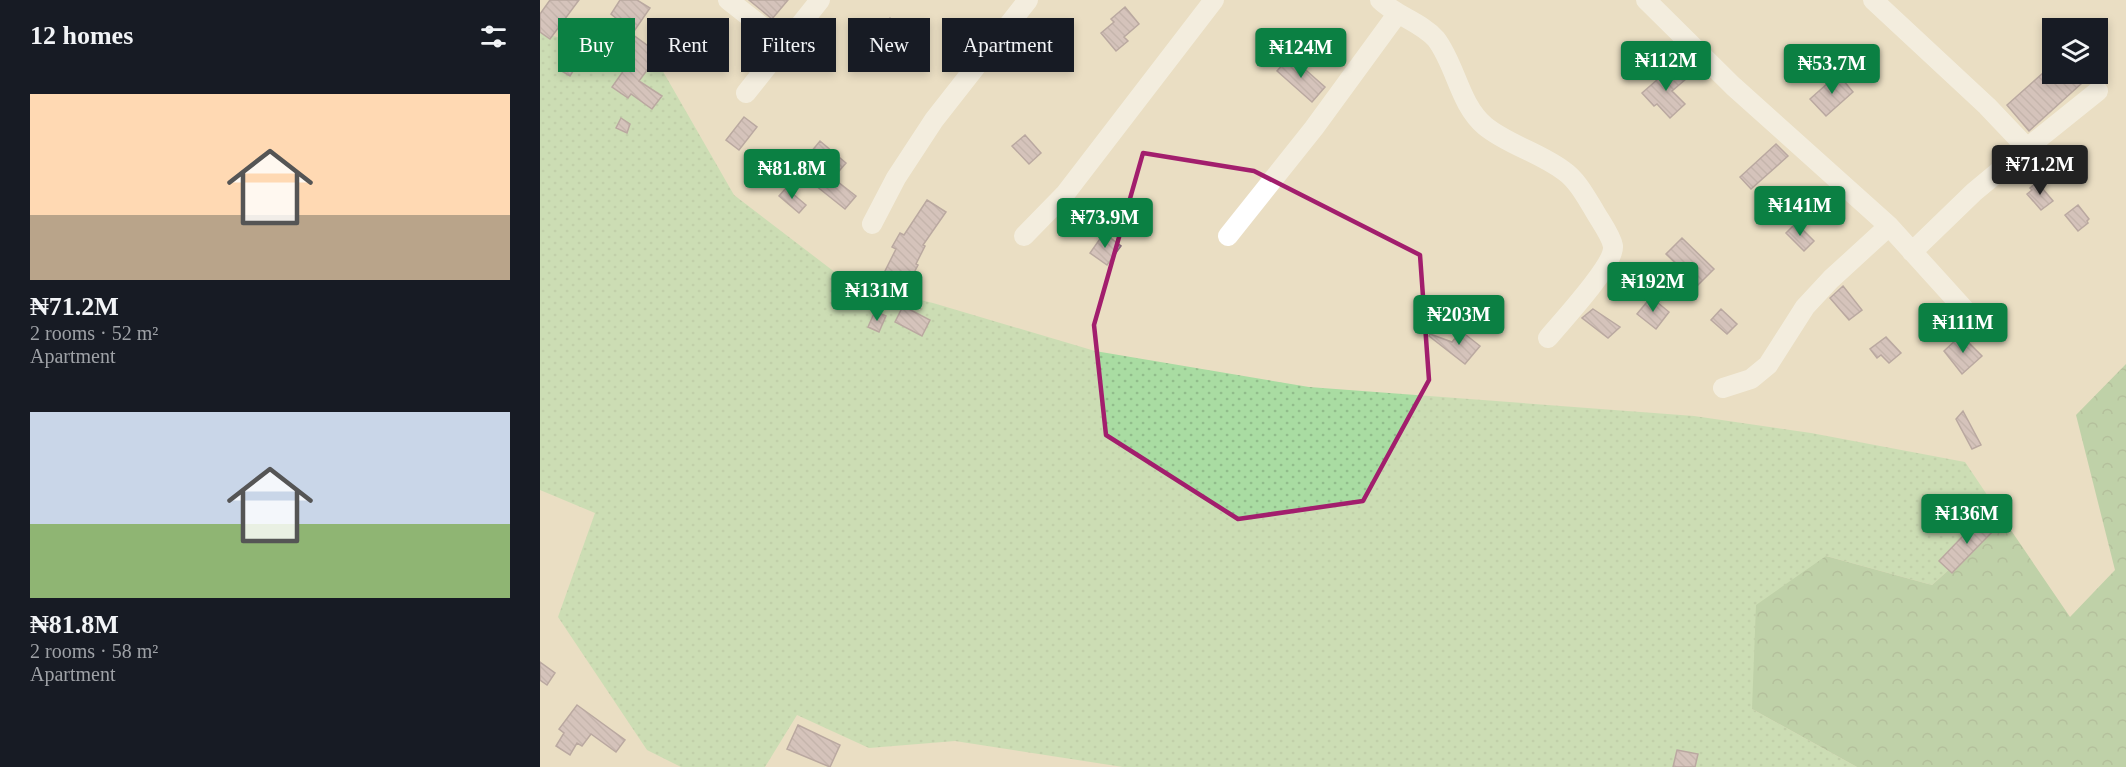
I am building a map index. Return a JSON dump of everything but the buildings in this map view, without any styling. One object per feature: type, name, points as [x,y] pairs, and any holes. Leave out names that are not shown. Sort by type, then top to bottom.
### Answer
[{"type":"street","points":[[728,0],[751,18]]},
{"type":"street","points":[[805,18],[820,0]]},
{"type":"street","points":[[872,224],[896,178],[934,120],[1028,0]]},
{"type":"street","points":[[1024,236],[1065,194],[1214,0]]},
{"type":"street","points":[[1380,0],[1435,38],[1449,60],[1469,107],[1483,124],[1502,138],[1565,172],[1578,186],[1612,243],[1612,255],[1597,279],[1548,338]]},
{"type":"street","points":[[1646,0],[1733,86],[1889,226],[1985,332]]},
{"type":"street","points":[[1873,0],[1987,106],[2027,148]]},
{"type":"street","points":[[1228,236],[1314,129],[1398,13]]},
{"type":"street","points":[[746,93],[762,72]]},
{"type":"street","points":[[1912,252],[1974,192],[2098,91]]},
{"type":"street","points":[[1723,388],[1751,379],[1768,365],[1805,308],[1831,279],[1889,226]]},
{"type":"highlighted area","points":[[1143,153],[1254,171],[1420,255],[1429,380],[1363,501],[1238,519],[1106,435],[1094,325]]},
{"type":"green space","points":[[540,32],[558,37],[558,72],[635,72],[635,60],[647,64],[647,72],[663,72],[734,195],[849,283],[933,303],[1095,351],[1309,387],[1694,416],[1811,433],[1965,462],[2004,520],[1932,585],[1826,556],[1752,709],[1857,767],[1123,767],[955,741],[869,748],[797,715],[765,767],[681,767],[647,750],[558,617],[595,513],[540,490]]},
{"type":"green space","points":[[2126,364],[2126,767],[1857,767],[1752,709],[1756,605],[1826,556],[1932,585],[2004,520],[2070,617],[2115,570],[2076,415]]}]
